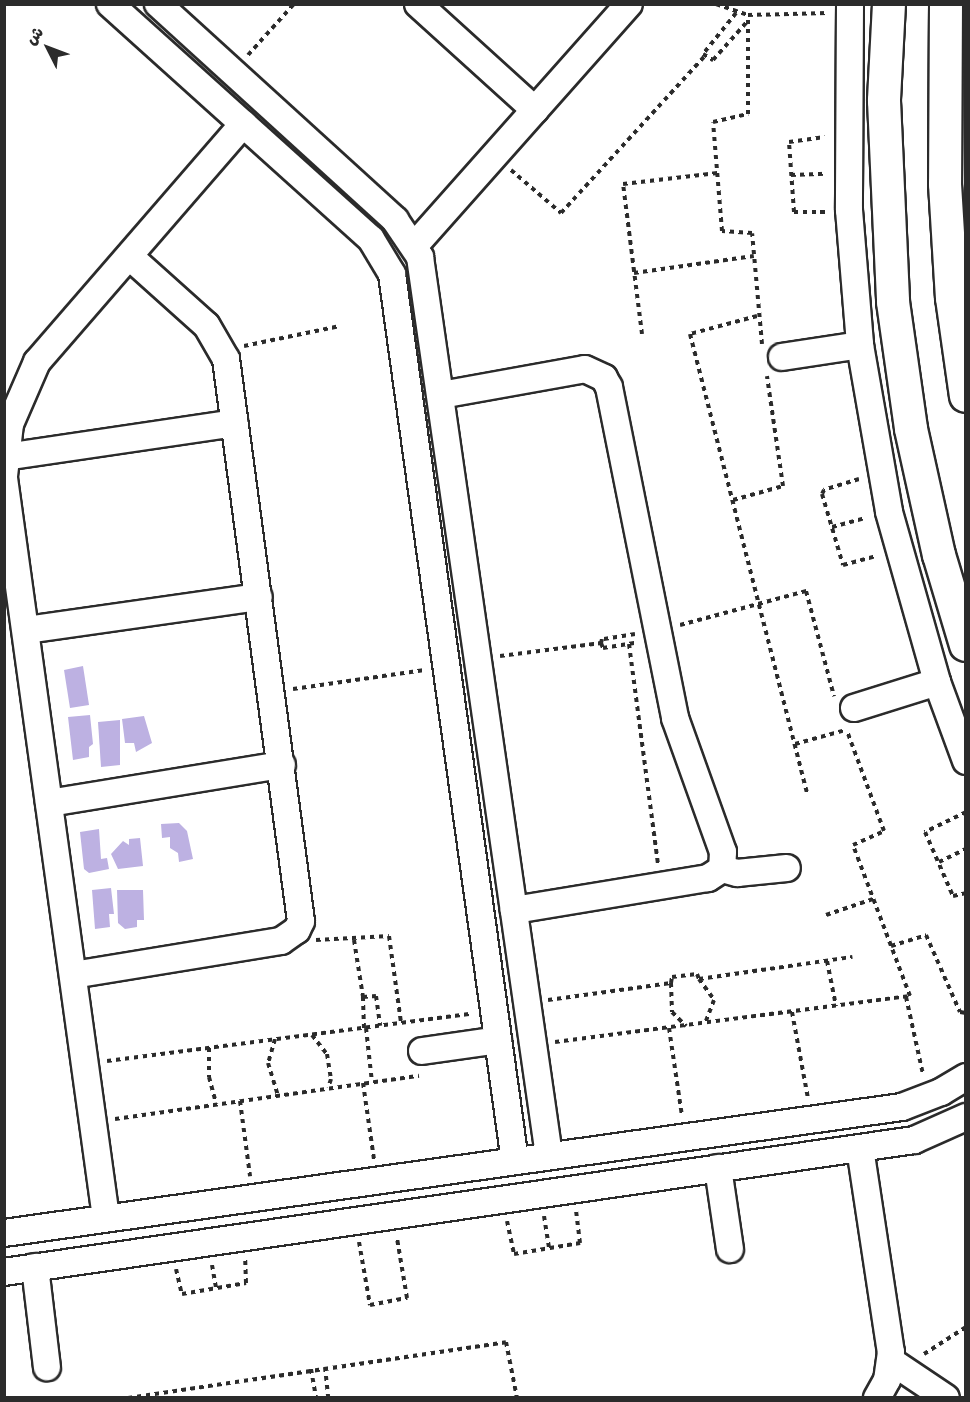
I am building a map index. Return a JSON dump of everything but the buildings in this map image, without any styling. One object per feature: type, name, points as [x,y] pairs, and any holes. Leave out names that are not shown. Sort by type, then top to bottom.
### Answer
[{"type":"main road","points":[[889,4],[885,135],[893,302],[911,429],[939,555],[966,645]]},
{"type":"main road","points":[[946,4],[945,184],[952,298],[966,396]]},
{"type":"street","points":[[110,4],[371,239],[386,261],[395,287],[515,1161]]},
{"type":"street","points":[[418,4],[535,110]]},
{"type":"street","points":[[415,245],[629,4]]},
{"type":"street","points":[[849,8],[847,135],[849,210],[860,345],[880,473],[889,512],[937,682],[966,761]]},
{"type":"street","points":[[154,44],[167,13],[395,219],[415,245],[424,271],[549,1156]]},
{"type":"street","points":[[106,1218],[4,477],[5,457],[14,413],[37,363],[243,124]]},
{"type":"street","points":[[73,975],[281,941],[297,930],[301,911],[235,423],[223,350],[206,325],[129,256]]},
{"type":"street","points":[[770,359],[860,345]]},
{"type":"street","points":[[441,395],[585,369],[604,378],[609,387],[675,718],[723,852],[722,869]]},
{"type":"street","points":[[5,457],[235,423]]},
{"type":"street","points":[[420,469],[451,465]]},
{"type":"street","points":[[26,630],[259,597]]},
{"type":"street","points":[[850,719],[937,682]]},
{"type":"street","points":[[49,803],[282,765]]},
{"type":"street","points":[[514,910],[708,878],[722,869],[737,873],[787,868]]},
{"type":"street","points":[[427,1063],[498,1040]]},
{"type":"street","points":[[4,1233],[902,1107],[929,1098],[966,1077]]},
{"type":"street","points":[[4,1272],[860,1148],[925,1137],[966,1117]]},
{"type":"street","points":[[689,1136],[708,1170],[730,1249]]},
{"type":"street","points":[[860,1148],[897,1364],[877,1398]]},
{"type":"street","points":[[34,1267],[47,1367]]},
{"type":"street","points":[[897,1364],[946,1398]]},
{"type":"path","points":[[233,72],[294,4]]},
{"type":"path","points":[[716,4],[736,13],[748,15],[849,8]]},
{"type":"path","points":[[705,56],[703,52],[736,13]]},
{"type":"path","points":[[733,500],[783,486],[770,359],[758,316],[752,232],[722,231],[713,121],[748,114],[748,15]]},
{"type":"path","points":[[705,56],[713,60],[747,22]]},
{"type":"path","points":[[494,156],[561,213],[705,56]]},
{"type":"path","points":[[847,135],[790,140],[791,175],[796,214],[849,210]]},
{"type":"path","points":[[642,334],[623,184],[717,173]]},
{"type":"path","points":[[791,175],[848,173]]},
{"type":"path","points":[[634,273],[754,256]]},
{"type":"path","points":[[758,316],[690,333],[807,792]]},
{"type":"path","points":[[223,350],[340,326]]},
{"type":"path","points":[[880,473],[822,492],[843,566],[900,549]]},
{"type":"path","points":[[832,527],[889,512]]},
{"type":"path","points":[[601,643],[601,639],[658,635]]},
{"type":"path","points":[[601,643],[603,648],[629,644],[658,635]]},
{"type":"path","points":[[479,659],[601,643]]},
{"type":"path","points":[[629,644],[661,886]]},
{"type":"path","points":[[272,692],[447,666]]},
{"type":"path","points":[[795,744],[850,719]]},
{"type":"path","points":[[966,812],[926,832],[953,896],[966,893]]},
{"type":"path","points":[[939,862],[966,849]]},
{"type":"path","points":[[826,915],[873,899]]},
{"type":"path","points":[[297,930],[319,941],[389,936],[401,1023]]},
{"type":"path","points":[[891,945],[924,933],[960,1012],[966,1013]]},
{"type":"path","points":[[354,940],[372,1082]]},
{"type":"path","points":[[699,980],[852,957]]},
{"type":"path","points":[[827,961],[836,1006]]},
{"type":"path","points":[[686,1026],[672,1012],[672,977],[696,974],[699,980],[712,991],[714,1000],[711,1017],[705,1023]]},
{"type":"path","points":[[527,1002],[671,983]]},
{"type":"path","points":[[363,998],[376,996],[380,1026]]},
{"type":"path","points":[[906,998],[929,1098]]},
{"type":"path","points":[[85,1064],[494,1011]]},
{"type":"path","points":[[792,1012],[811,1120]]},
{"type":"path","points":[[669,1028],[689,1136]]},
{"type":"path","points":[[311,1035],[327,1054],[331,1079],[328,1089]]},
{"type":"path","points":[[274,1040],[269,1069],[278,1095]]},
{"type":"path","points":[[209,1048],[209,1077],[216,1104]]},
{"type":"path","points":[[93,1122],[372,1082],[427,1063]]},
{"type":"path","points":[[363,1083],[378,1180]]},
{"type":"path","points":[[240,1101],[252,1198]]},
{"type":"path","points":[[504,1199],[513,1253],[549,1248],[581,1241],[573,1189]]},
{"type":"path","points":[[540,1194],[549,1248]]},
{"type":"path","points":[[356,1221],[368,1303],[404,1300],[393,1215]]},
{"type":"path","points":[[172,1248],[182,1294],[248,1282],[241,1237]]},
{"type":"path","points":[[897,1364],[966,1327]]},
{"type":"path","points":[[128,1398],[311,1369],[506,1342],[517,1398]]},
{"type":"path","points":[[325,1367],[328,1398]]},
{"type":"path","points":[[311,1369],[316,1398]]}]
